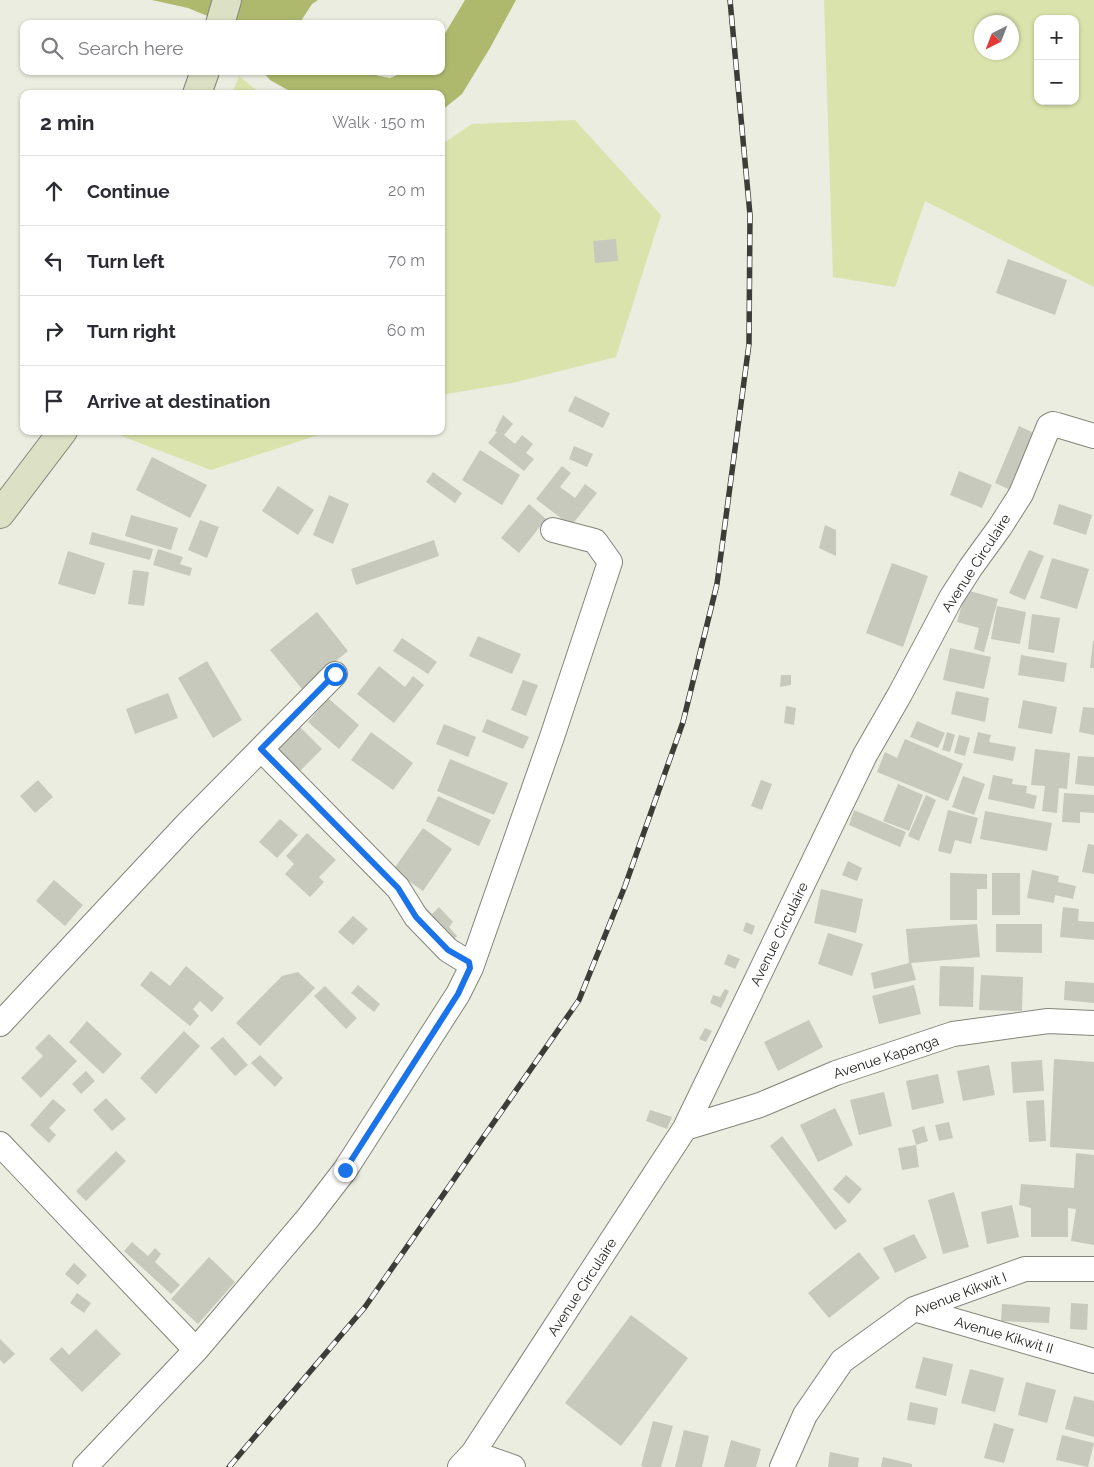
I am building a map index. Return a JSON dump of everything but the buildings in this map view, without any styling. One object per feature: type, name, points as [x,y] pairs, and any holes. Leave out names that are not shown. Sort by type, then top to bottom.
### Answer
[{"type":"main road","points":[[221,20],[227,0]]},
{"type":"main road","points":[[199,90],[204,75]]},
{"type":"main road","points":[[0,514],[60,435]]},
{"type":"street","name":"Avenue Circulaire","points":[[467,1460],[685,1128],[865,755],[951,598],[1021,494],[1049,426],[1053,424],[1094,436]]},
{"type":"street","points":[[84,1467],[196,1350],[308,1218],[345,1170],[458,994],[470,968],[552,737],[610,562],[595,541],[553,530]]},
{"type":"street","points":[[0,1024],[186,825],[335,674]]},
{"type":"street","points":[[261,749],[398,888],[416,917],[448,950],[469,962],[470,968]]},
{"type":"street","name":"Avenue Kapanga","points":[[685,1128],[760,1105],[836,1073],[953,1034],[1048,1021],[1094,1023]]},
{"type":"street","points":[[0,1144],[196,1350]]},
{"type":"street","name":"Avenue Kikwit I","points":[[782,1467],[806,1415],[842,1361],[914,1309],[1025,1269],[1094,1269]]},
{"type":"street","name":"Avenue Kikwit II","points":[[914,1309],[1094,1360]]},
{"type":"street","points":[[467,1460],[513,1467]]},
{"type":"shaded area","points":[[152,0],[318,0],[312,4],[302,20],[217,20],[188,8]]},
{"type":"shaded area","points":[[465,0],[516,0],[462,94],[445,108],[445,90],[288,90],[270,80],[266,75],[376,75],[390,78],[397,75],[445,75],[445,33]]},
{"type":"shaded area","points":[[824,0],[1094,0],[1094,287],[925,201],[895,287],[833,277]]},
{"type":"shaded area","points":[[239,76],[256,90],[234,90]]},
{"type":"shaded area","points":[[575,120],[661,215],[616,357],[512,383],[445,394],[445,142],[472,124]]},
{"type":"shaded area","points":[[119,435],[318,435],[211,470]]},
{"type":"railway","points":[[229,1467],[365,1307],[579,1000],[625,886],[683,722],[717,584],[749,344],[750,215],[730,0]]},
{"type":"route","points":[[335,674],[261,749],[398,888],[416,917],[448,950],[469,962],[470,968],[458,994],[345,1170]]}]
